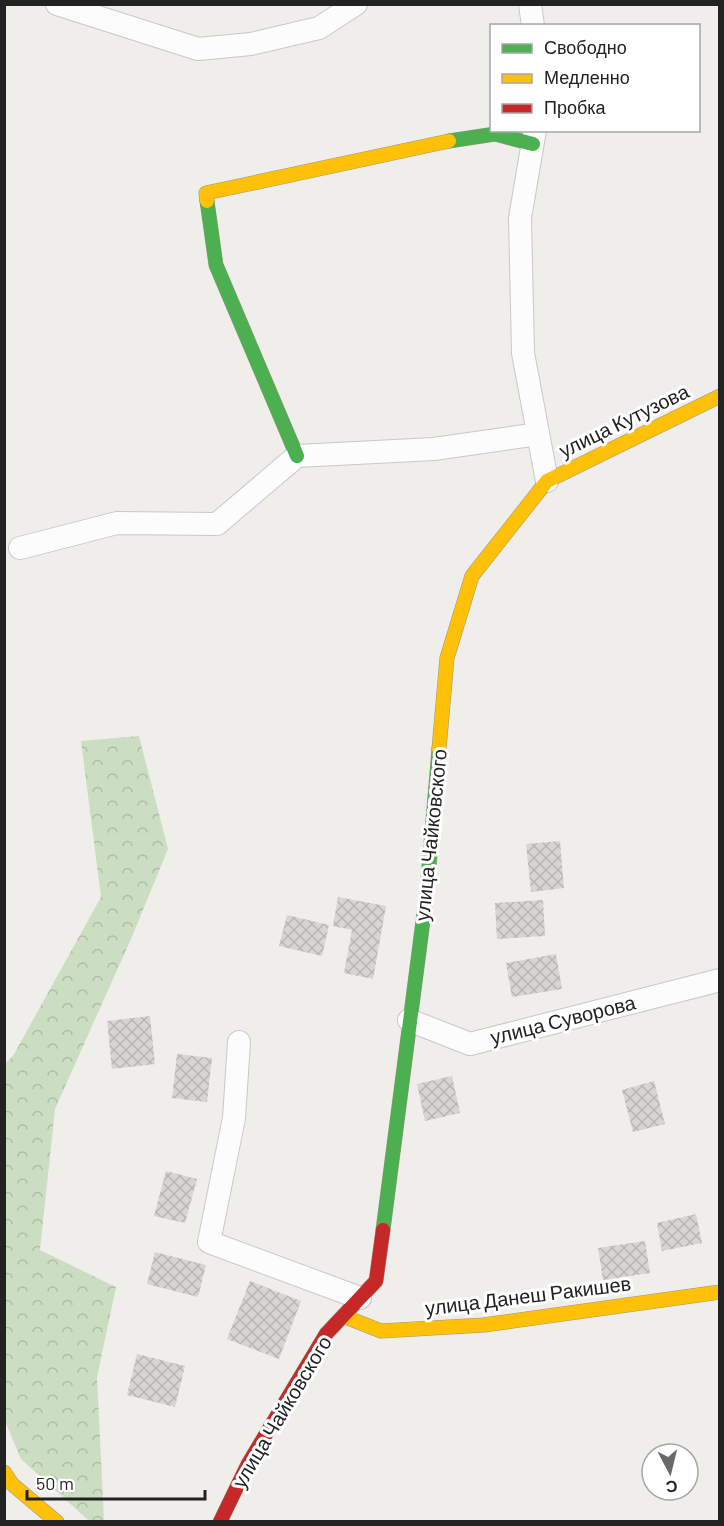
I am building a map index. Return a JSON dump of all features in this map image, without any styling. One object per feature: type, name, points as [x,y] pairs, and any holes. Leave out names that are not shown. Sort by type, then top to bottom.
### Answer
[{"type":"street","points":[[57,4],[198,49],[251,44],[319,28],[356,4]]},
{"type":"street","points":[[530,4],[533,24]]},
{"type":"street","points":[[297,456],[216,265],[206,193],[427,144],[495,134],[534,137],[520,218],[523,353],[547,481]]},
{"type":"street","name":"улица Кутузова","points":[[547,481],[720,396]]},
{"type":"street","points":[[20,548],[117,523],[217,524],[297,456],[434,449],[538,434]]},
{"type":"street","name":"улица Чайковского","points":[[220,1521],[248,1464],[326,1334],[376,1281],[427,890],[447,658],[472,576],[547,481]]},
{"type":"street","name":"улица Суворова","points":[[409,1020],[470,1044],[720,980]]},
{"type":"street","points":[[239,1042],[234,1118],[209,1242],[360,1298]]},
{"type":"street","name":"улица Данеш Ракишев","points":[[343,1316],[381,1331],[484,1325],[720,1292]]},
{"type":"street","points":[[4,1472],[12,1484],[57,1521]]},
{"type":"green space","points":[[139,736],[168,849],[131,939],[55,1109],[40,1250],[116,1287],[97,1377],[104,1521],[89,1521],[21,1459],[5,1421],[5,1064],[13,1056],[101,897],[81,741]]},
{"type":"building","points":[[560,841],[564,888],[531,892],[526,844]]},
{"type":"building","points":[[338,897],[386,906],[373,979],[344,973],[352,930],[333,926]]},
{"type":"building","points":[[543,900],[545,936],[497,939],[495,903]]},
{"type":"building","points":[[287,915],[329,925],[322,956],[279,946]]},
{"type":"building","points":[[556,954],[562,989],[512,997],[506,963]]},
{"type":"building","points":[[150,1016],[155,1064],[112,1069],[107,1021]]},
{"type":"building","points":[[177,1054],[212,1058],[207,1102],[172,1098]]},
{"type":"building","points":[[452,1076],[460,1113],[425,1121],[417,1084]]},
{"type":"building","points":[[654,1081],[665,1124],[633,1132],[622,1090]]},
{"type":"building","points":[[166,1171],[197,1179],[185,1223],[154,1216]]},
{"type":"building","points":[[696,1214],[702,1243],[662,1251],[657,1223]]},
{"type":"building","points":[[645,1241],[650,1273],[603,1280],[598,1248]]},
{"type":"building","points":[[155,1252],[206,1265],[198,1297],[147,1284]]},
{"type":"building","points":[[250,1281],[301,1301],[279,1359],[227,1339]]},
{"type":"building","points":[[137,1354],[185,1366],[175,1407],[127,1395]]},
{"type":"traffic: fast","points":[[449,141],[495,134],[533,144]]},
{"type":"traffic: fast","points":[[207,201],[216,265],[297,456]]},
{"type":"traffic: fast","points":[[383,1230],[427,890],[439,749]]},
{"type":"traffic: slow","points":[[207,201],[206,193],[449,141]]},
{"type":"traffic: slow","points":[[439,749],[447,658],[472,576],[547,481],[720,396]]},
{"type":"traffic: slow","points":[[343,1316],[381,1331],[484,1325],[720,1292]]},
{"type":"traffic: slow","points":[[4,1472],[12,1484],[57,1522]]},
{"type":"traffic: jam","points":[[220,1522],[248,1464],[326,1334],[376,1281],[383,1230]]}]
